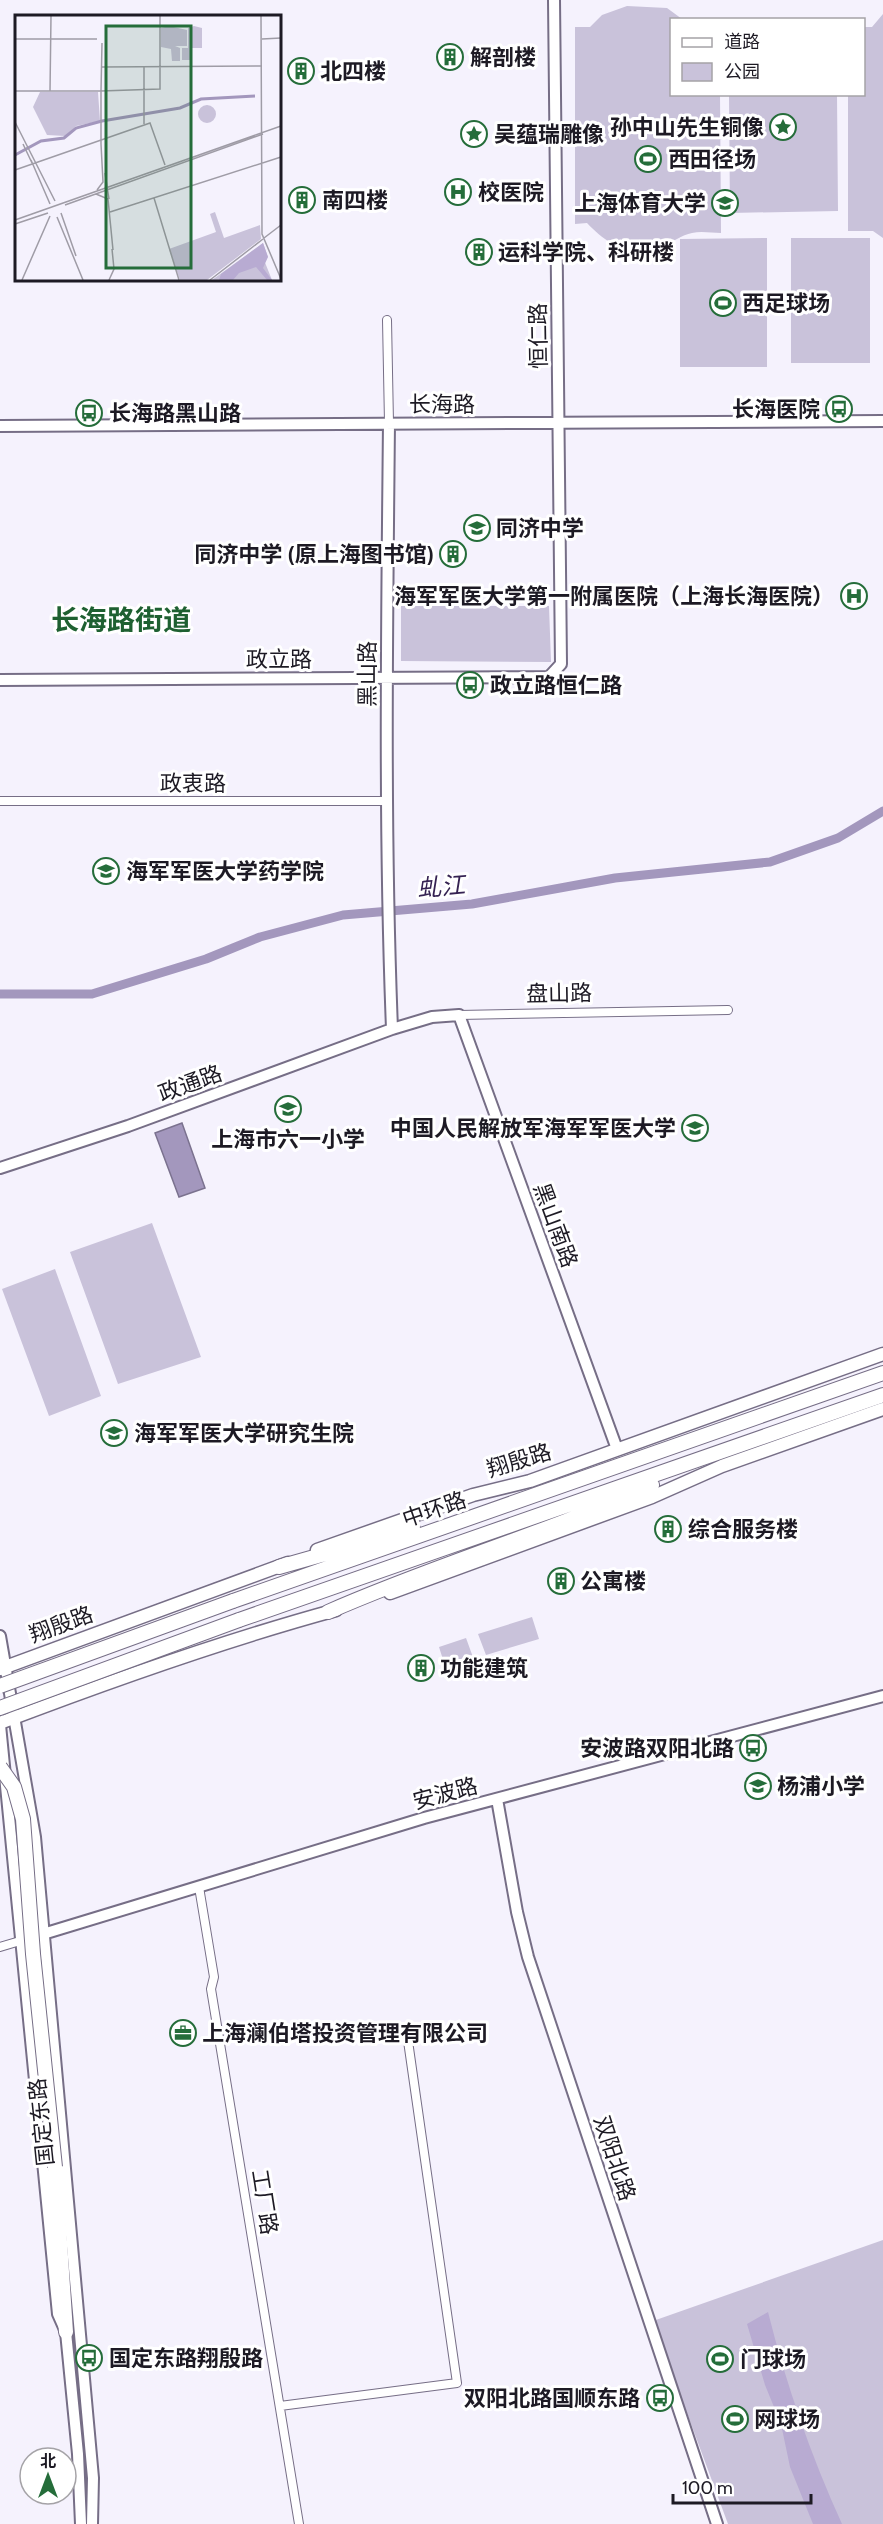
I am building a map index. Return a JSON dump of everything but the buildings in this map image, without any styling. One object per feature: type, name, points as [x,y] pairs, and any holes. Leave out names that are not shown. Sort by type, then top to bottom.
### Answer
[{"type":"highway","name":"中环路","points":[[0,1686],[233,1601],[883,1373]]},
{"type":"highway","name":"中环路","points":[[9,1712],[240,1620],[883,1395]]},
{"type":"highway","points":[[327,1612],[380,1589],[614,1503],[726,1451]]},
{"type":"highway","points":[[279,1567],[536,1496]]},
{"type":"highway","points":[[0,1767],[14,1787],[24,1826],[33,1954],[55,2167],[66,2332]]},
{"type":"main road","name":"翔殷路","points":[[2,1668],[473,1495],[530,1481],[883,1354]]},
{"type":"main road","points":[[0,1714],[36,1708],[372,1599],[652,1497],[722,1466],[883,1409]]},
{"type":"main road","points":[[0,1724],[9,1712]]},
{"type":"street","name":"恒仁路","points":[[554,0],[561,664],[556,671]]},
{"type":"street","name":"黑山路","points":[[387,320],[389,423],[386,679],[388,928],[392,1029]]},
{"type":"street","name":"长海路","points":[[0,426],[883,421]]},
{"type":"street","name":"政立路","points":[[0,680],[549,677],[556,671]]},
{"type":"street","name":"政衷路","points":[[0,801],[387,801]]},
{"type":"street","name":"盘山路","points":[[392,1029],[432,1017],[459,1015],[729,1010]]},
{"type":"street","name":"黑山南路","points":[[459,1015],[617,1449]]},
{"type":"street","name":"政通路","points":[[0,1168],[128,1126],[392,1029]]},
{"type":"street","name":"国定东路","points":[[0,1636],[9,1712],[35,1837],[42,1935],[72,2233],[93,2478],[92,2524]]},
{"type":"street","name":"安波路","points":[[20,1941],[424,1818],[883,1696]]},
{"type":"street","name":"国定东路","points":[[0,1724],[58,2314],[66,2332],[78,2454],[81,2524]]},
{"type":"street","name":"双阳北路","points":[[497,1799],[517,1912],[528,1957],[717,2524]]},
{"type":"street","name":"工厂路","points":[[199,1887],[214,1977],[211,1989],[298,2524]]},
{"type":"street","points":[[0,1947],[20,1941]]},
{"type":"street","points":[[280,2406],[457,2383],[408,2041]]},
{"type":"green space","name":"西田径场","points":[[627,6],[667,8],[681,18],[670,18],[670,96],[720,96],[721,233],[692,233],[662,247],[640,252],[621,248],[603,237],[587,223],[575,224],[575,27],[590,27],[602,15]]},
{"type":"green space","points":[[883,14],[883,238],[873,231],[848,231],[848,96],[865,96],[865,27],[872,27]]},
{"type":"green space","points":[[729,96],[837,96],[838,211],[730,213]]},
{"type":"green space","name":"西足球场","points":[[767,238],[767,367],[680,367],[680,239]]},
{"type":"green space","points":[[791,238],[870,238],[870,363],[791,363]]},
{"type":"green space","points":[[401,606],[549,606],[551,662],[401,661]]},
{"type":"green space","points":[[152,1223],[201,1357],[118,1384],[70,1252]]},
{"type":"green space","points":[[55,1269],[101,1396],[49,1416],[2,1289]]},
{"type":"green space","points":[[532,1617],[539,1639],[486,1655],[478,1634]]},
{"type":"green space","points":[[466,1638],[474,1660],[446,1669],[439,1647]]},
{"type":"green space","points":[[883,2240],[883,2524],[728,2524],[653,2321]]},
{"type":"shaded area","points":[[182,1123],[205,1188],[179,1197],[155,1133]]},
{"type":"shaded area","points":[[768,2312],[800,2419],[842,2524],[813,2524],[790,2467],[781,2424],[765,2385],[747,2324]]},
{"type":"waterway","name":"虬江","points":[[0,994],[92,994],[206,959],[260,937],[343,915],[472,904],[615,878],[770,862],[838,838],[883,811]]},
{"type":"place","name":"解剖楼","points":[[450,57]]},
{"type":"place","name":"北四楼","points":[[301,71]]},
{"type":"place","name":"孙中山先生铜像","points":[[783,127]]},
{"type":"place","name":"吴蕴瑞雕像","points":[[474,134]]},
{"type":"place","name":"西田径场","points":[[648,159]]},
{"type":"place","name":"校医院","points":[[458,192]]},
{"type":"place","name":"南四楼","points":[[302,200]]},
{"type":"place","name":"上海体育大学","points":[[725,203]]},
{"type":"place","name":"运科学院、科研楼","points":[[479,252]]},
{"type":"place","name":"西足球场","points":[[723,303]]},
{"type":"place","name":"长海医院","points":[[839,409]]},
{"type":"place","name":"长海路黑山路","points":[[89,413]]},
{"type":"place","name":"同济中学","points":[[477,528]]},
{"type":"place","name":"同济中学 (原上海图书馆)","points":[[453,554]]},
{"type":"place","name":"海军军医大学第一附属医院（上海长海医院）","points":[[854,596]]},
{"type":"place","name":"政立路恒仁路","points":[[470,685]]},
{"type":"place","name":"海军军医大学药学院","points":[[106,871]]},
{"type":"place","name":"上海市六一小学","points":[[288,1109]]},
{"type":"place","name":"中国人民解放军海军军医大学","points":[[695,1128]]},
{"type":"place","name":"海军军医大学研究生院","points":[[114,1433]]},
{"type":"place","name":"综合服务楼","points":[[668,1529]]},
{"type":"place","name":"公寓楼","points":[[561,1581]]},
{"type":"place","name":"功能建筑","points":[[421,1668]]},
{"type":"place","name":"安波路双阳北路","points":[[753,1748]]},
{"type":"place","name":"杨浦小学","points":[[758,1786]]},
{"type":"place","name":"上海澜伯塔投资管理有限公司","points":[[183,2033]]},
{"type":"place","name":"国定东路翔殷路","points":[[89,2358]]},
{"type":"place","name":"门球场","points":[[720,2359]]},
{"type":"place","name":"双阳北路国顺东路","points":[[660,2398]]},
{"type":"place","name":"网球场","points":[[735,2419]]},
{"type":"district","name":"长海路街道","points":[[121,620]]}]
